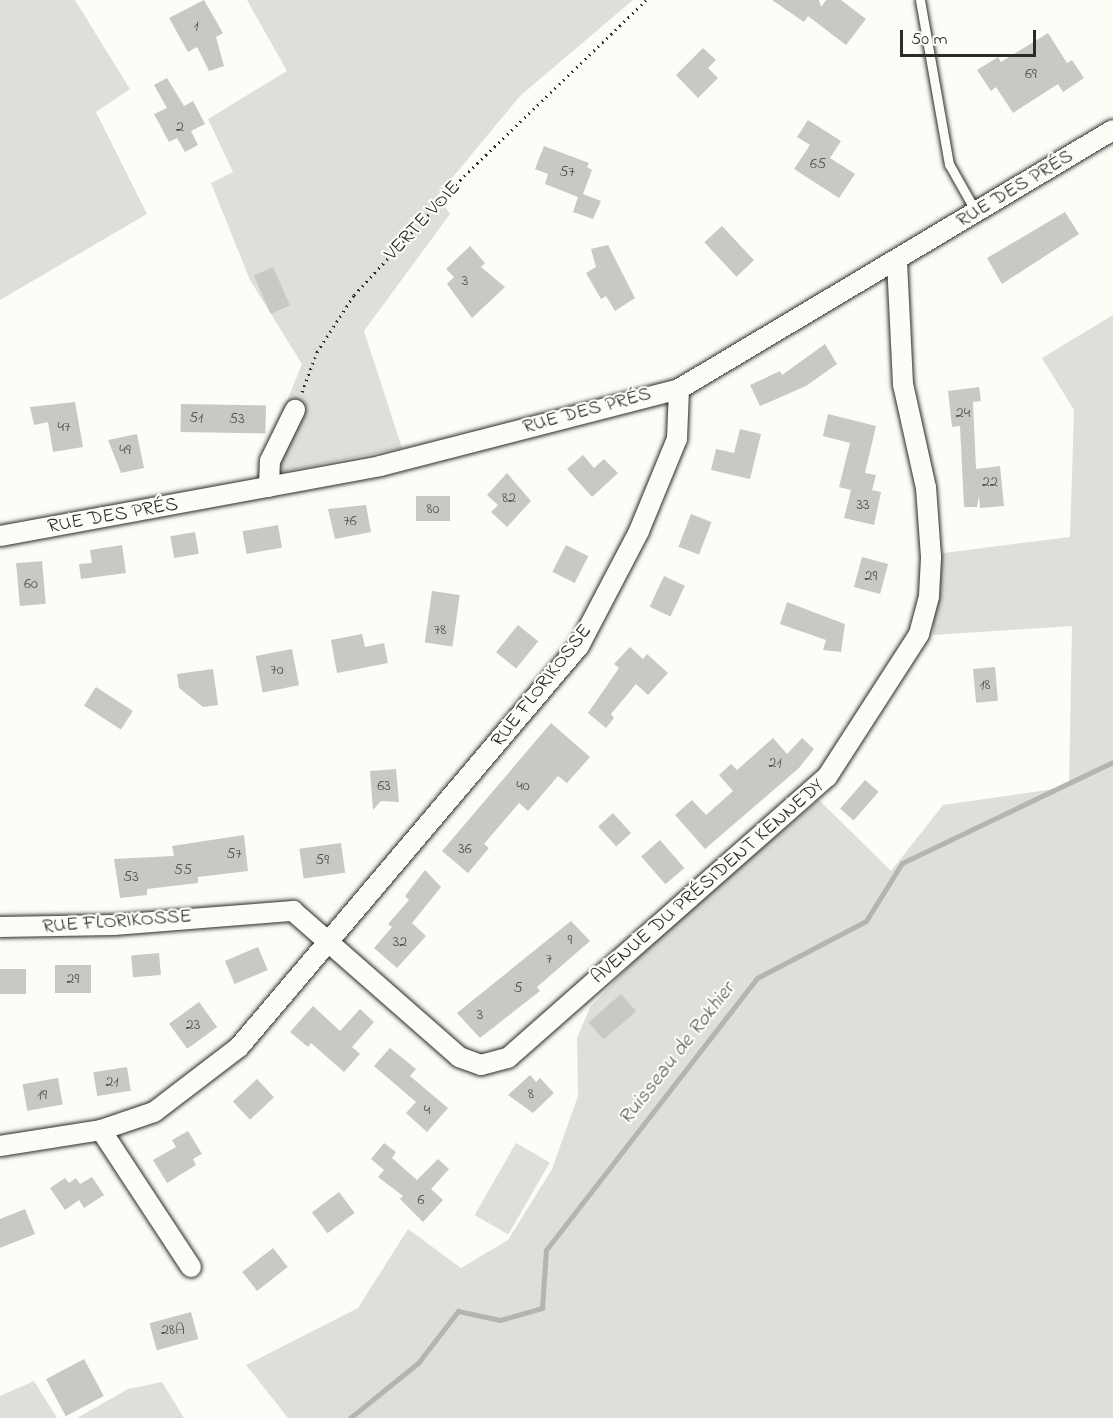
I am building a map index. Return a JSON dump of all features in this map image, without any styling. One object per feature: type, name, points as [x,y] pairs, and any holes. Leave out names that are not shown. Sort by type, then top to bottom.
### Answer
[{"type":"street","name":"RUE DES PRÉS","points":[[0,536],[380,466],[679,389],[897,261],[1113,130]]},
{"type":"street","name":"AVENUE DU PRÉSIDENT KENNEDY","points":[[328,944],[459,1057],[481,1065],[496,1063],[508,1058],[827,777],[919,634],[929,596],[926,488],[903,384],[897,261]]},
{"type":"street","name":"RUE FLORIKOSSE","points":[[0,1146],[101,1130],[154,1112],[239,1047],[579,646],[639,531],[677,439],[679,389]]},
{"type":"street","points":[[269,487],[270,461],[295,410]]},
{"type":"street","name":"RUE FLORIKOSSE","points":[[0,927],[114,925],[276,909],[293,911],[328,944]]},
{"type":"street","points":[[101,1130],[191,1267]]},
{"type":"lane","points":[[920,0],[949,164],[976,213]]},
{"type":"path","name":"VERTE VOIE","points":[[295,410],[317,352],[354,295],[464,176],[646,0]]},
{"type":"shaded area","points":[[0,0],[75,0],[130,89],[96,112],[147,214],[0,300]]},
{"type":"shaded area","points":[[247,0],[633,0],[520,96],[438,195],[450,214],[364,331],[402,448],[256,477],[302,364],[250,280],[211,183],[233,172],[208,119],[287,71]]},
{"type":"shaded area","points":[[1113,315],[1113,1418],[288,1418],[246,1365],[358,1308],[408,1229],[461,1268],[508,1240],[552,1169],[578,1096],[577,1038],[590,1007],[661,933],[819,800],[891,871],[943,805],[1069,787],[1072,626],[933,635],[936,554],[1070,537],[1074,410],[1042,358]]},
{"type":"shaded area","points":[[516,1143],[550,1162],[508,1234],[474,1215]]},
{"type":"shaded area","points":[[34,1381],[57,1418],[0,1418],[0,1396]]},
{"type":"shaded area","points":[[162,1382],[184,1418],[77,1418],[128,1389]]},
{"type":"building","points":[[204,0],[223,33],[216,37],[224,66],[209,71],[197,47],[188,52],[169,18]]},
{"type":"building","points":[[772,0],[819,0],[821,7],[826,0],[841,0],[866,19],[846,45],[808,16],[804,22]]},
{"type":"building","points":[[1048,33],[1067,63],[1072,60],[1084,78],[1063,92],[1058,84],[1013,113],[996,87],[991,91],[977,70],[998,57],[1001,62]]},
{"type":"building","points":[[703,48],[716,60],[708,68],[718,78],[698,98],[676,75]]},
{"type":"building","points":[[167,78],[184,106],[193,101],[205,124],[191,131],[198,145],[185,152],[177,138],[169,142],[154,114],[167,108],[154,85]]},
{"type":"building","points":[[808,120],[841,141],[830,158],[855,174],[839,198],[794,169],[810,145],[797,137]]},
{"type":"building","points":[[544,146],[589,163],[587,167],[592,170],[583,194],[601,201],[593,219],[573,212],[578,197],[545,184],[548,174],[535,169]]},
{"type":"building","points":[[1065,212],[1079,234],[1002,284],[987,258]]},
{"type":"building","points":[[722,226],[754,260],[737,277],[704,242]]},
{"type":"building","points":[[608,245],[635,298],[615,311],[606,296],[601,299],[586,273],[596,267],[591,249]]},
{"type":"building","points":[[470,246],[485,263],[481,267],[505,287],[472,318],[447,284],[454,277],[446,269]]},
{"type":"building","points":[[273,267],[290,305],[271,314],[254,276]]},
{"type":"building","points":[[825,344],[837,364],[806,386],[760,406],[750,385],[780,371],[782,375]]},
{"type":"building","points":[[979,387],[981,401],[973,402],[976,469],[1000,466],[1004,506],[980,508],[979,496],[977,507],[964,507],[960,426],[952,427],[948,391]]},
{"type":"building","points":[[75,402],[83,447],[53,452],[48,422],[34,425],[30,407]]},
{"type":"building","points":[[181,404],[266,405],[265,433],[181,432]]},
{"type":"building","points":[[828,414],[876,426],[865,473],[876,475],[872,490],[881,492],[874,525],[844,518],[851,490],[839,487],[850,443],[823,436]]},
{"type":"building","points":[[740,429],[761,434],[750,479],[711,470],[716,449],[734,453]]},
{"type":"building","points":[[137,434],[144,468],[121,473],[108,440]]},
{"type":"building","points":[[583,455],[594,468],[604,459],[618,473],[592,497],[567,469]]},
{"type":"building","points":[[507,473],[531,501],[507,527],[491,512],[498,505],[487,495]]},
{"type":"building","points":[[416,496],[450,496],[450,521],[416,521]]},
{"type":"building","points":[[366,505],[371,532],[335,539],[328,509]]},
{"type":"building","points":[[691,514],[712,522],[699,555],[678,547]]},
{"type":"building","points":[[278,525],[282,548],[247,554],[243,531]]},
{"type":"building","points":[[195,532],[199,554],[174,558],[170,536]]},
{"type":"building","points":[[122,545],[126,573],[81,579],[79,564],[92,563],[90,550]]},
{"type":"building","points":[[566,545],[588,556],[575,583],[552,572]]},
{"type":"building","points":[[862,557],[888,564],[880,594],[854,587]]},
{"type":"building","points":[[42,561],[46,604],[20,606],[16,563]]},
{"type":"building","points":[[664,576],[685,586],[670,617],[650,607]]},
{"type":"building","points":[[432,591],[460,595],[452,646],[425,642]]},
{"type":"building","points":[[787,602],[845,624],[841,652],[823,650],[826,640],[780,624]]},
{"type":"building","points":[[518,625],[538,641],[516,669],[496,652]]},
{"type":"building","points":[[362,634],[365,647],[384,643],[388,663],[337,673],[331,640]]},
{"type":"building","points":[[630,647],[643,659],[647,654],[668,673],[648,695],[636,684],[611,714],[614,718],[606,728],[588,713],[619,668],[614,664]]},
{"type":"building","points":[[292,649],[299,685],[263,692],[256,656]]},
{"type":"building","points":[[995,667],[998,701],[976,703],[973,669]]},
{"type":"building","points":[[213,669],[218,705],[203,707],[179,688],[177,674]]},
{"type":"building","points":[[96,687],[133,711],[121,729],[84,705]]},
{"type":"building","points":[[551,723],[590,757],[567,783],[558,776],[528,811],[519,803],[484,844],[489,848],[468,873],[442,851]]},
{"type":"building","points":[[773,738],[787,754],[802,738],[814,749],[799,768],[705,849],[675,815],[692,800],[706,815],[733,791],[719,775],[731,764],[737,770]]},
{"type":"building","points":[[396,769],[399,802],[381,801],[373,810],[370,771]]},
{"type":"building","points":[[865,780],[879,792],[854,820],[840,809]]},
{"type":"building","points":[[613,813],[631,833],[616,846],[598,826]]},
{"type":"building","points":[[244,835],[248,871],[198,877],[198,883],[147,889],[147,895],[120,898],[114,859],[174,856],[172,846]]},
{"type":"building","points":[[660,840],[684,868],[665,884],[641,856]]},
{"type":"building","points":[[341,843],[345,873],[304,879],[299,849]]},
{"type":"building","points":[[425,870],[441,887],[412,923],[426,936],[397,968],[374,948],[392,927],[388,924],[409,900],[405,896]]},
{"type":"building","points":[[571,921],[590,941],[537,987],[540,991],[480,1038],[457,1013]]},
{"type":"building","points":[[258,947],[268,970],[235,984],[225,961]]},
{"type":"building","points":[[159,953],[161,975],[133,977],[131,955]]},
{"type":"building","points":[[55,965],[91,965],[91,993],[55,993]]},
{"type":"building","points":[[0,969],[26,969],[26,994],[0,994]]},
{"type":"building","points":[[621,994],[636,1011],[604,1040],[589,1022]]},
{"type":"building","points":[[199,1002],[217,1027],[187,1049],[169,1024]]},
{"type":"building","points":[[313,1006],[340,1031],[360,1009],[374,1022],[352,1047],[360,1054],[344,1072],[311,1043],[308,1047],[290,1032]]},
{"type":"building","points":[[390,1048],[416,1069],[410,1076],[448,1108],[427,1132],[406,1113],[416,1102],[374,1066]]},
{"type":"building","points":[[127,1067],[131,1091],[97,1096],[93,1072]]},
{"type":"building","points":[[530,1075],[536,1082],[540,1078],[554,1093],[533,1113],[508,1095]]},
{"type":"building","points":[[58,1078],[63,1105],[27,1111],[23,1084]]},
{"type":"building","points":[[257,1079],[274,1097],[250,1120],[233,1102]]},
{"type":"building","points":[[188,1131],[202,1154],[193,1159],[196,1165],[167,1183],[153,1160],[176,1147],[172,1140]]},
{"type":"building","points":[[384,1143],[396,1152],[392,1158],[417,1180],[438,1159],[449,1169],[431,1189],[443,1200],[423,1222],[400,1199],[403,1196],[378,1177],[384,1170],[371,1159]]},
{"type":"building","points":[[92,1177],[104,1195],[84,1208],[79,1200],[65,1210],[50,1188],[65,1178],[69,1183],[76,1178],[80,1184]]},
{"type":"building","points":[[339,1192],[355,1213],[327,1233],[312,1212]]},
{"type":"building","points":[[25,1209],[35,1234],[0,1248],[0,1219]]},
{"type":"building","points":[[273,1248],[288,1267],[257,1291],[242,1272]]},
{"type":"building","points":[[191,1312],[198,1339],[157,1350],[149,1323]]},
{"type":"building","points":[[84,1359],[104,1396],[66,1416],[46,1379]]},
{"type":"waterway","name":"Ruisseau de Rokhier","points":[[350,1418],[418,1363],[458,1311],[500,1320],[542,1308],[546,1250],[757,978],[866,921],[902,863],[1113,762]]}]
